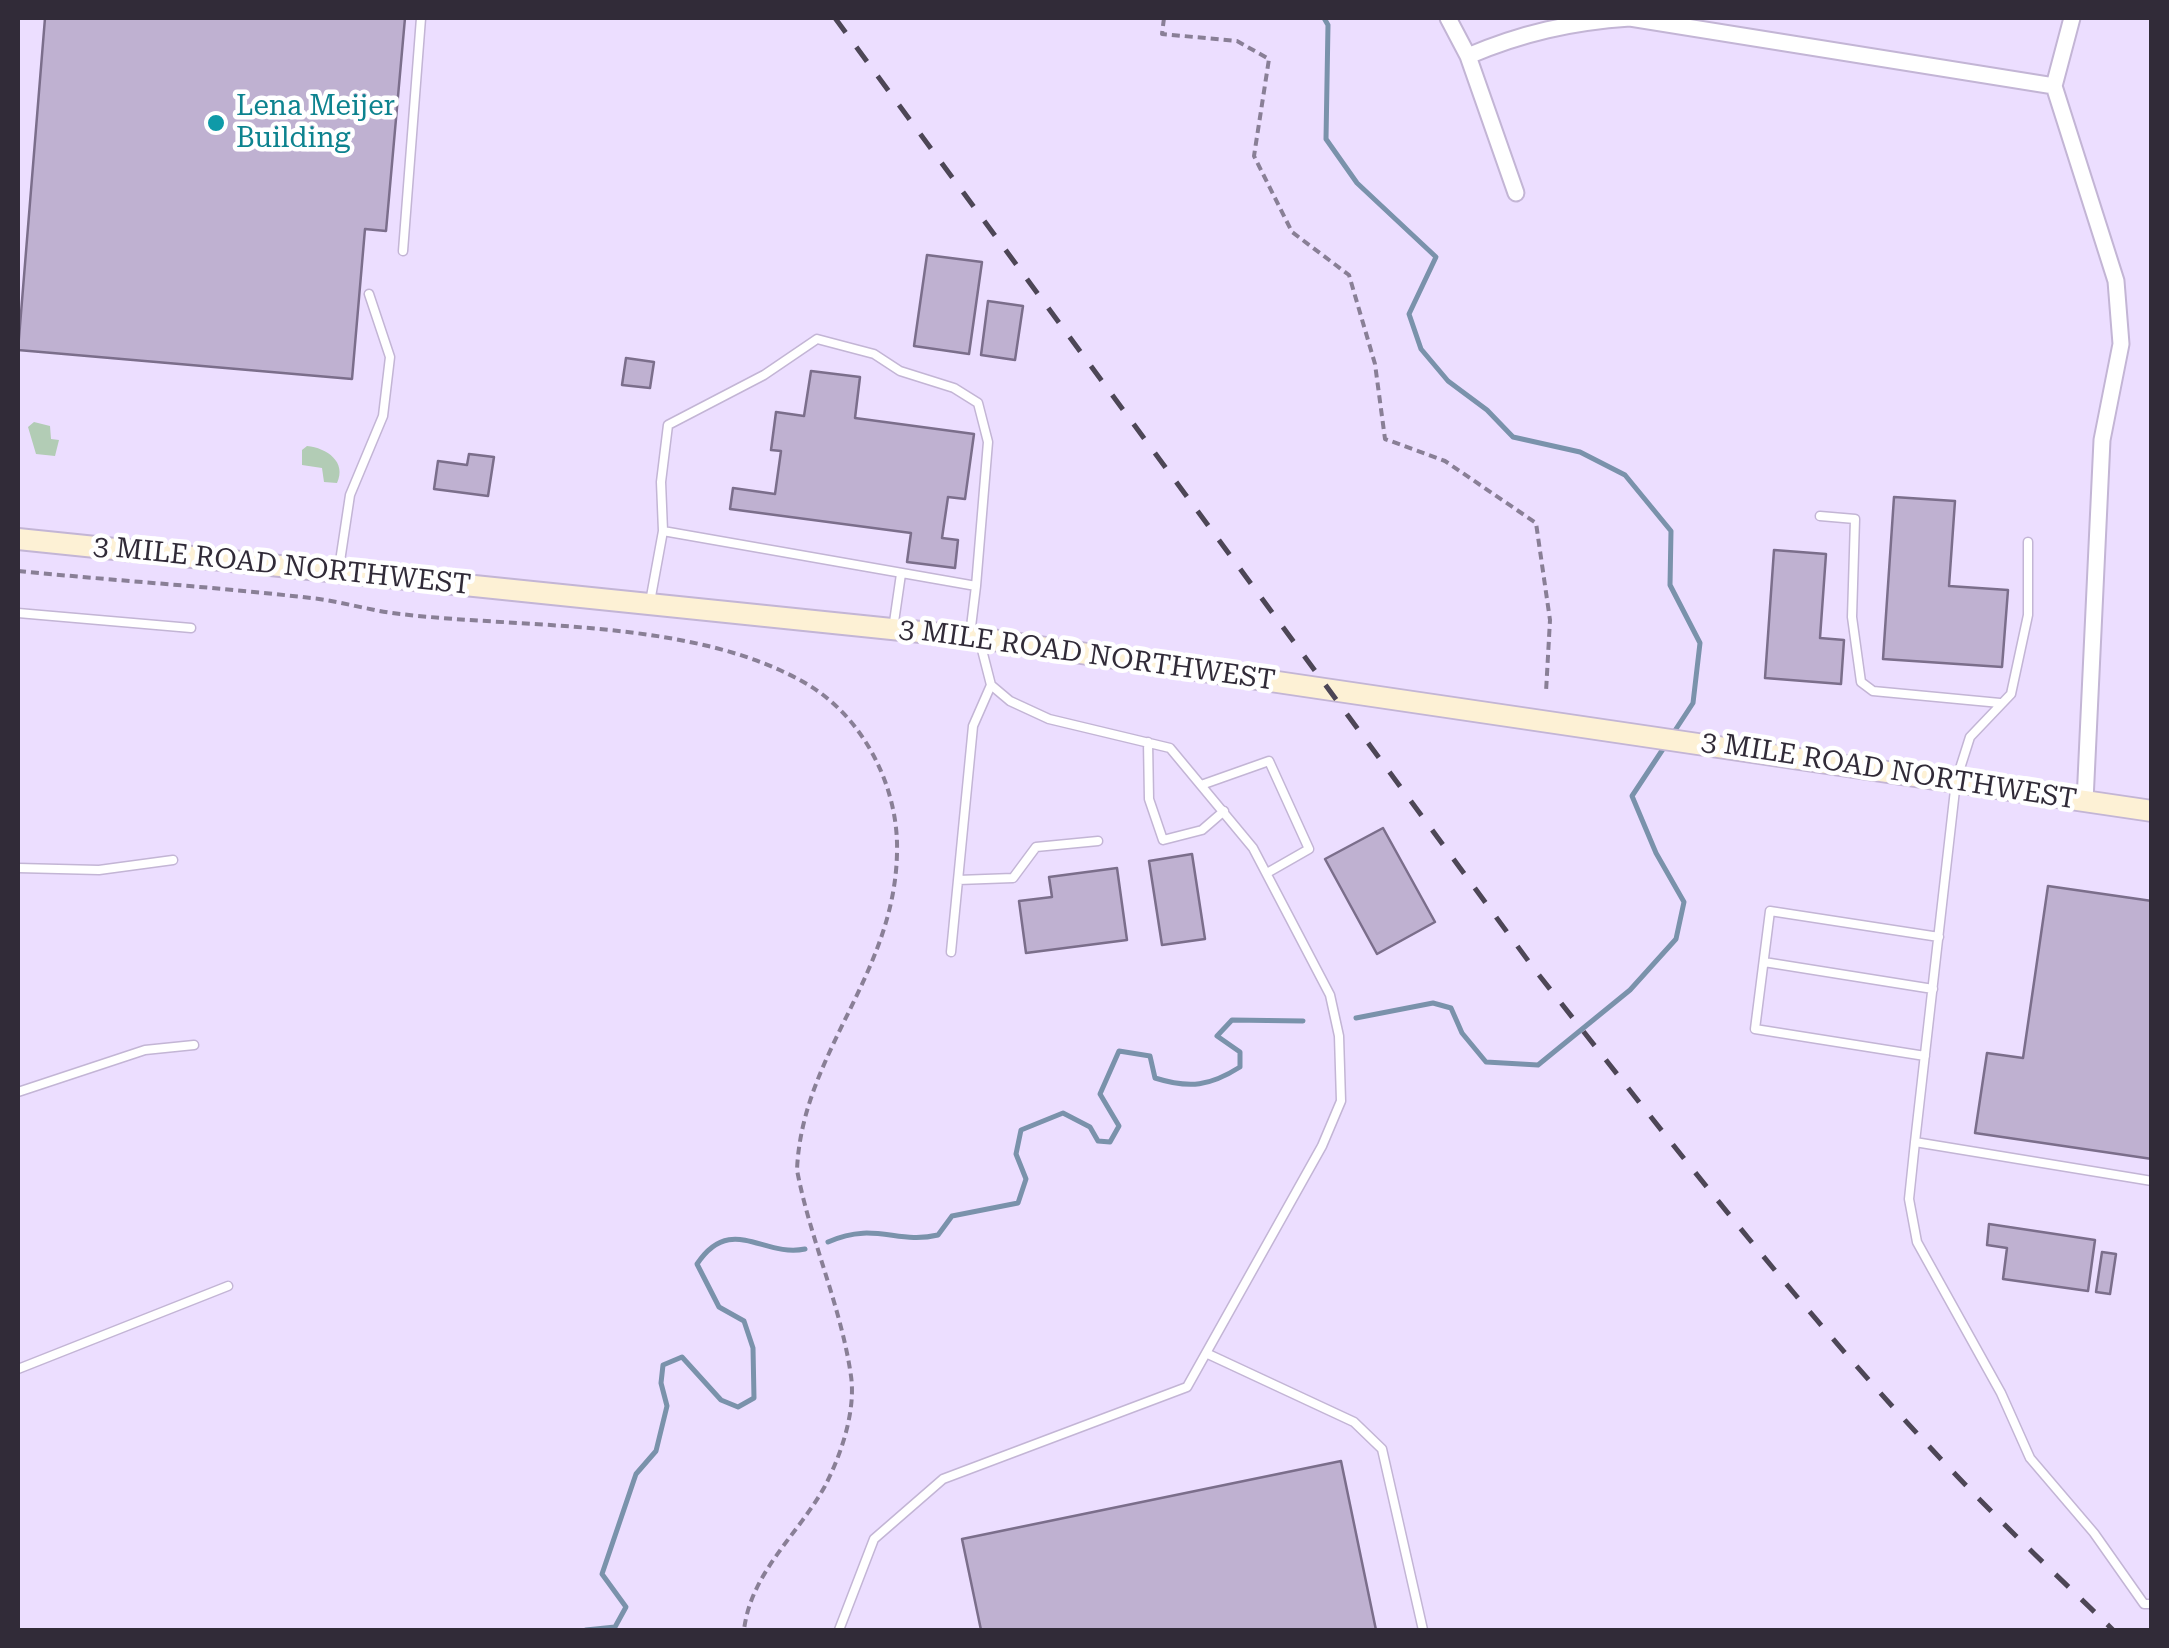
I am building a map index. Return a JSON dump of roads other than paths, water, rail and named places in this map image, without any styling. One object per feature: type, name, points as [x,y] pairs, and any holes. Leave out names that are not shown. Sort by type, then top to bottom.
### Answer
[{"type":"main road","name":"3 MILE ROAD NORTHWEST","points":[[18,539],[975,637],[2152,810]]},
{"type":"street","points":[[1448,18],[1468,56],[1516,193]]},
{"type":"street","points":[[1468,56],[1519,34],[1573,22],[1630,18],[2054,86]]},
{"type":"street","points":[[2072,18],[2054,86],[2116,281],[2120,344],[2102,440],[2085,801]]},
{"type":"lane","points":[[403,251],[420,18]]},
{"type":"lane","points":[[338,573],[350,494],[383,416],[390,358],[369,294]]},
{"type":"lane","points":[[650,602],[663,531],[661,482],[668,425],[764,375],[817,339],[874,354],[900,371],[954,388],[978,403],[988,442],[975,637],[991,684],[1010,700],[1049,719],[1170,748],[1204,784],[1267,874],[1330,995],[1340,1036],[1340,1101],[1322,1146],[1187,1387],[942,1479],[874,1540],[839,1630]]},
{"type":"lane","points":[[1820,516],[1855,519],[1852,617],[1861,682],[1873,690],[2000,703]]},
{"type":"lane","points":[[663,531],[976,586]]},
{"type":"lane","points":[[2028,542],[2028,615],[2011,694],[1970,737],[1956,781],[1909,1199],[1917,1242],[2001,1393],[2030,1458],[2094,1533],[2144,1604],[2152,1604]]},
{"type":"lane","points":[[894,628],[901,574]]},
{"type":"lane","points":[[18,613],[191,628]]},
{"type":"lane","points":[[951,952],[973,726],[991,684]]},
{"type":"lane","points":[[1148,742],[1149,799],[1164,840],[1202,830],[1224,810]]},
{"type":"lane","points":[[1204,784],[1268,761],[1309,849],[1267,874]]},
{"type":"lane","points":[[958,880],[1013,878],[1036,847],[1098,842]]},
{"type":"lane","points":[[18,868],[99,870],[173,860]]},
{"type":"lane","points":[[1925,1056],[1755,1029],[1770,912],[1938,938]]},
{"type":"lane","points":[[1764,962],[1933,989]]},
{"type":"lane","points":[[18,1092],[145,1050],[194,1045]]},
{"type":"lane","points":[[1914,1142],[2152,1181]]},
{"type":"lane","points":[[18,1369],[228,1286]]},
{"type":"lane","points":[[1208,1354],[1354,1422],[1382,1449],[1422,1630]]},
{"type":"waterway","points":[[1324,18],[1328,25],[1326,139],[1357,183],[1436,257],[1409,314],[1421,349],[1448,381],[1487,410],[1513,437],[1580,452],[1625,475],[1671,531],[1670,585],[1700,643],[1693,703],[1674,732]]},
{"type":"waterway","points":[[1356,1018],[1433,1003],[1451,1008],[1462,1033],[1486,1062],[1538,1065],[1630,990],[1676,939],[1684,902],[1656,853],[1632,796],[1665,746]]},
{"type":"waterway","points":[[828,1242],[859,1233],[938,1235],[952,1216],[1018,1203],[1026,1179],[1016,1154],[1021,1130],[1063,1113],[1090,1127],[1098,1141],[1110,1142],[1119,1126],[1100,1094],[1119,1051],[1150,1056],[1155,1078],[1199,1084],[1240,1067],[1240,1052],[1217,1036],[1232,1020],[1303,1021]]},
{"type":"waterway","points":[[586,1630],[615,1627],[626,1607],[602,1574],[636,1474],[656,1451],[667,1406],[661,1383],[663,1365],[682,1357],[721,1400],[738,1407],[754,1398],[753,1348],[744,1321],[719,1307],[697,1264],[722,1241],[735,1239],[775,1248],[805,1249]]},
{"type":"railway","points":[[835,18],[1535,970],[1637,1099],[1740,1228],[1901,1416],[2113,1630]]},
{"type":"place","name":"Lena Meijer Building","points":[[216,123]]}]
